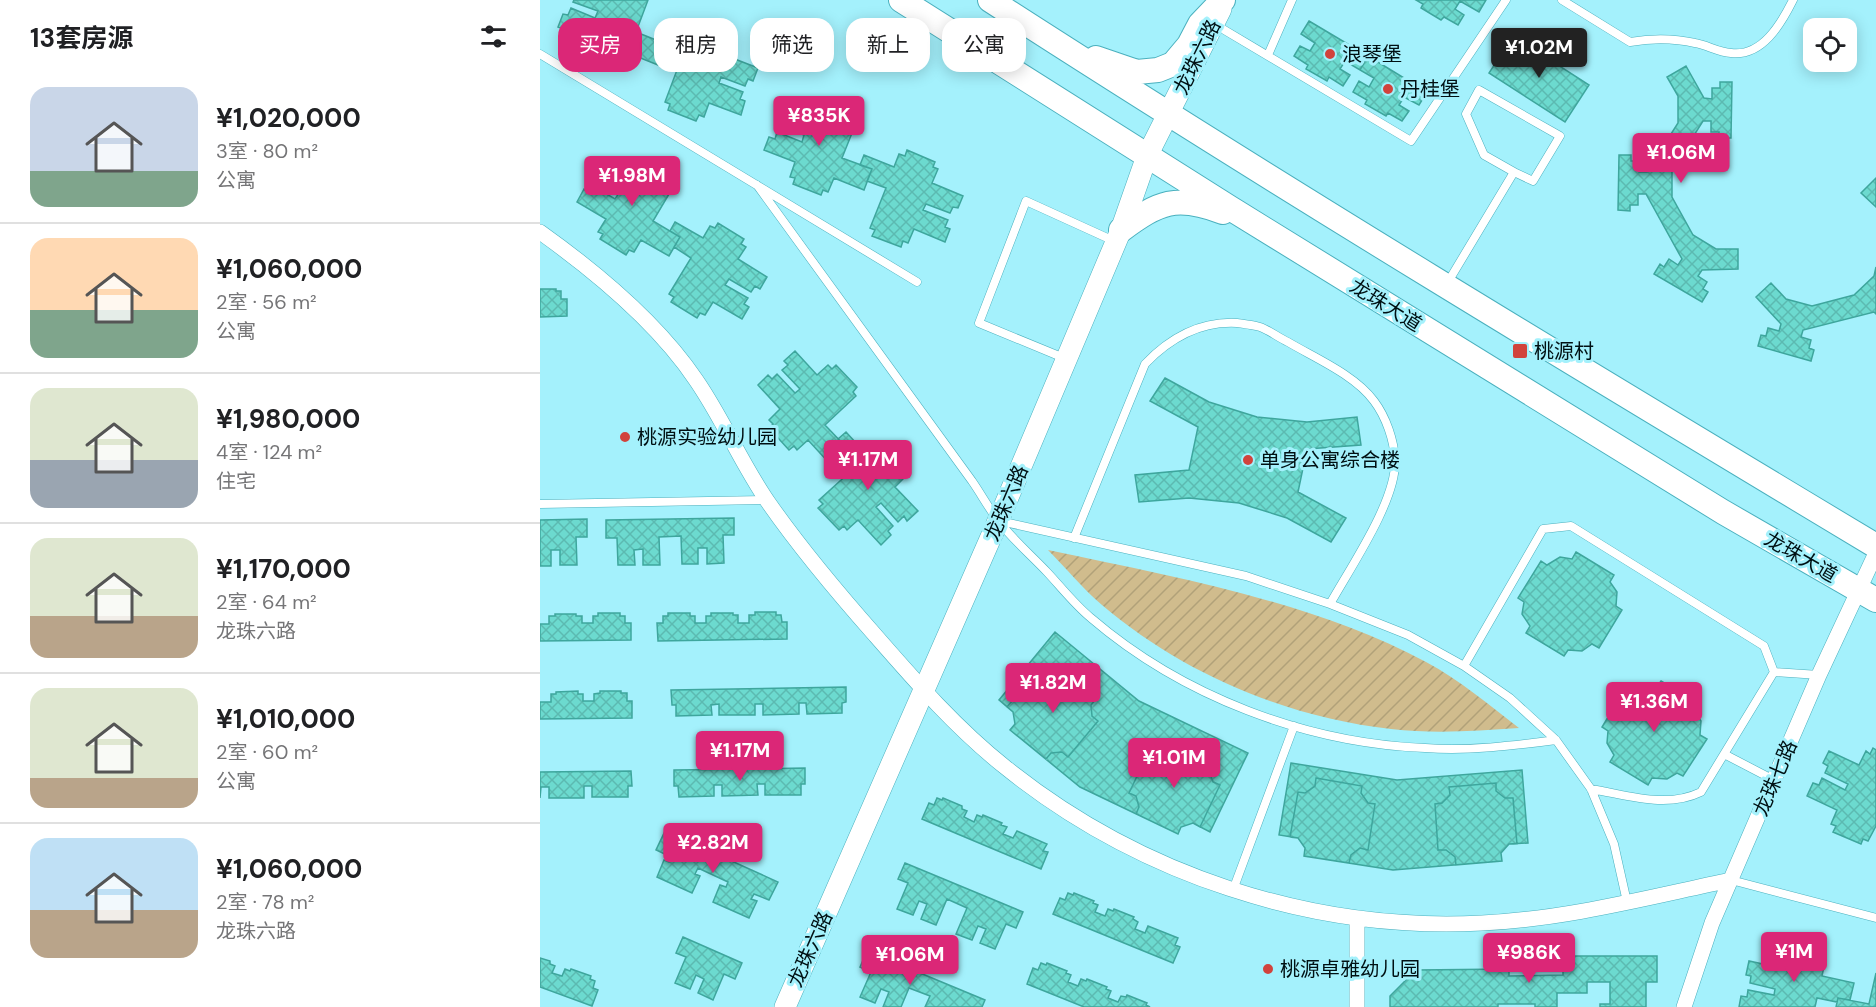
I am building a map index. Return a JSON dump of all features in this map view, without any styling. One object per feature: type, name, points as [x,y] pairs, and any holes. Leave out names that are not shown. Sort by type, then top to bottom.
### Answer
[{"type":"main road","name":"龙珠大道","points":[[901,0],[1259,227],[1723,512],[1867,595]]},
{"type":"main road","points":[[990,0],[1168,115],[1876,546]]},
{"type":"main road","points":[[1064,48],[1137,72],[1158,70],[1173,64],[1189,45],[1200,24],[1224,0]]},
{"type":"main road","points":[[1118,236],[1145,212],[1163,203],[1183,202],[1219,210],[1259,227]]},
{"type":"street","name":"龙珠六路","points":[[785,1007],[998,521],[1118,236],[1147,156],[1224,0]]},
{"type":"street","points":[[540,232],[608,285],[668,346],[696,379],[767,500],[843,599],[924,691],[991,756],[1065,811],[1138,852],[1198,878],[1277,903],[1357,918],[1404,922],[1479,923],[1553,916],[1731,880]]},
{"type":"street","name":"龙珠七路","points":[[1684,1007],[1713,923],[1819,675],[1867,595],[1876,553]]},
{"type":"street","points":[[1357,918],[1357,1007]]},
{"type":"lane","points":[[1268,55],[1292,0]]},
{"type":"lane","points":[[1214,23],[1412,141],[1506,0]]},
{"type":"lane","points":[[1562,0],[1630,42],[1656,38],[1695,43],[1730,54],[1748,52],[1766,41],[1784,17],[1793,0]]},
{"type":"lane","points":[[540,54],[916,282]]},
{"type":"lane","points":[[1479,90],[1560,136],[1533,182],[1514,172],[1484,155],[1466,114],[1479,90]]},
{"type":"lane","points":[[1446,286],[1514,172]]},
{"type":"lane","points":[[757,185],[972,481],[998,521],[1090,617],[1127,646],[1207,693],[1294,726],[1337,737],[1380,744],[1468,749],[1556,740]]},
{"type":"lane","points":[[1066,360],[979,323],[1026,201],[1118,236]]},
{"type":"lane","points":[[1074,538],[1145,364],[1160,348],[1182,334],[1209,325],[1237,323],[1260,327],[1347,376],[1374,400],[1390,430],[1395,461],[1392,487],[1382,511],[1330,604]]},
{"type":"lane","points":[[540,504],[767,500]]},
{"type":"lane","points":[[998,521],[1246,576],[1330,604],[1408,635],[1464,666],[1510,698],[1556,740],[1591,789],[1614,844],[1627,902]]},
{"type":"lane","points":[[1464,666],[1543,529],[1571,526],[1764,646],[1773,672],[1701,792],[1686,799],[1665,801],[1591,789]]},
{"type":"lane","points":[[1773,672],[1819,675]]},
{"type":"lane","points":[[1233,890],[1294,726]]},
{"type":"lane","points":[[1724,754],[1774,780]]},
{"type":"lane","points":[[1731,880],[1876,918]]},
{"type":"shaded area","points":[[1048,550],[1242,593],[1336,623],[1382,641],[1439,669],[1519,728],[1439,732],[1407,731],[1313,715],[1275,703],[1201,671],[1166,652],[1095,599]]},
{"type":"building","points":[[574,0],[648,0],[641,18],[595,18],[598,11],[573,2]]},
{"type":"building","points":[[1416,0],[1486,0],[1479,12],[1460,1],[1455,9],[1464,15],[1458,25],[1444,17],[1441,20],[1421,8],[1423,4]]},
{"type":"building","points":[[571,8],[595,18],[561,18],[563,14],[568,15]]},
{"type":"building","name":"浪琴堡","points":[[1309,21],[1368,56],[1360,70],[1345,61],[1340,69],[1350,75],[1343,86],[1329,77],[1327,81],[1306,69],[1308,65],[1294,56],[1300,46],[1310,51],[1315,43],[1301,34]]},
{"type":"building","points":[[642,34],[654,39],[654,63],[642,59]]},
{"type":"building","points":[[1513,36],[1589,85],[1565,122],[1489,73]]},
{"type":"building","name":"丹桂堡","points":[[1368,56],[1427,92],[1419,105],[1404,97],[1399,105],[1409,111],[1402,121],[1388,113],[1386,116],[1365,104],[1367,100],[1353,92],[1359,81],[1369,87],[1374,78],[1360,70]]},
{"type":"building","points":[[738,60],[750,65],[750,72],[756,72],[753,81],[748,79],[745,86],[721,77],[719,83],[743,92],[740,99],[745,101],[741,115],[709,103],[704,117],[699,115],[696,121],[668,110],[670,104],[665,102],[676,72],[738,72]]},
{"type":"building","points":[[1686,66],[1704,98],[1712,99],[1712,88],[1720,88],[1720,82],[1732,82],[1731,138],[1719,138],[1719,132],[1711,132],[1711,121],[1703,121],[1672,170],[1672,197],[1693,235],[1716,249],[1738,249],[1738,269],[1702,270],[1698,276],[1707,282],[1703,289],[1708,292],[1702,302],[1654,274],[1660,264],[1664,267],[1669,259],[1678,265],[1682,259],[1646,194],[1638,194],[1638,205],[1630,205],[1630,211],[1618,210],[1619,155],[1631,155],[1631,161],[1639,161],[1639,172],[1647,172],[1678,123],[1678,96],[1667,77]]},
{"type":"building","points":[[827,99],[855,110],[853,115],[858,118],[842,158],[872,169],[864,190],[834,178],[828,192],[823,190],[821,195],[793,184],[795,178],[790,177],[795,162],[764,150],[769,137],[775,139],[777,132],[802,142],[804,135],[780,126],[783,119],[777,117],[783,104],[814,116],[820,102],[825,104]]},
{"type":"building","points":[[907,150],[935,162],[933,167],[938,169],[932,183],[963,196],[958,208],[953,207],[950,213],[926,204],[923,210],[948,220],[945,227],[950,229],[945,242],[914,229],[908,243],[903,241],[901,247],[872,236],[875,230],[870,228],[886,188],[867,181],[872,169],[860,165],[864,155],[894,167],[899,154],[905,156]]},
{"type":"building","points":[[602,159],[631,176],[639,163],[644,166],[647,160],[673,176],[670,181],[675,184],[653,221],[680,237],[669,256],[641,240],[634,252],[629,250],[626,255],[600,239],[603,234],[598,232],[606,219],[577,202],[584,189],[589,192],[593,186],[615,199],[619,193],[596,180],[600,174],[595,171]]},
{"type":"building","points":[[1876,178],[1876,207],[1861,193]]},
{"type":"building","points":[[675,222],[703,238],[710,226],[715,228],[718,223],[744,239],[741,244],[746,247],[738,259],[767,277],[760,289],[755,286],[751,292],[729,279],[725,285],[748,298],[744,304],[749,307],[742,319],[713,302],[705,315],[700,313],[697,318],[671,302],[674,297],[669,294],[691,258],[674,247],[680,237],[670,231]]},
{"type":"building","points":[[1876,267],[1876,314],[1874,312],[1803,330],[1801,337],[1811,340],[1809,348],[1814,350],[1811,361],[1758,346],[1761,335],[1766,336],[1768,328],[1779,331],[1781,324],[1756,297],[1771,283],[1786,299],[1812,306],[1854,295],[1874,276]]},
{"type":"building","points":[[540,289],[561,291],[561,299],[567,299],[567,316],[540,317]]},
{"type":"building","points":[[795,351],[817,375],[828,365],[832,369],[836,365],[857,387],[853,392],[856,396],[825,425],[847,448],[830,464],[808,440],[797,450],[794,446],[789,450],[769,428],[773,424],[769,420],[780,409],[758,385],[768,375],[772,379],[777,374],[795,393],[800,389],[782,370],[788,365],[784,361]]},
{"type":"building","name":"单身公寓综合楼","points":[[1165,378],[1209,402],[1257,417],[1307,422],[1357,417],[1361,445],[1307,449],[1298,492],[1346,518],[1331,542],[1287,518],[1239,503],[1189,498],[1139,502],[1135,475],[1189,470],[1198,427],[1150,401]]},
{"type":"building","points":[[846,432],[868,456],[878,446],[882,450],[886,446],[907,468],[903,472],[906,476],[895,487],[918,511],[907,521],[904,516],[898,522],[881,503],[876,507],[893,526],[888,531],[891,535],[881,545],[858,520],[847,530],[844,526],[839,530],[818,508],[823,504],[819,500],[851,471],[838,457],[847,448],[838,439]]},
{"type":"building","points":[[734,518],[734,535],[723,535],[724,563],[707,564],[707,548],[698,548],[698,564],[682,564],[681,536],[659,537],[660,565],[643,565],[643,549],[634,550],[635,565],[618,565],[617,538],[606,538],[606,520]]},
{"type":"building","points":[[587,519],[587,537],[576,537],[577,565],[560,565],[560,550],[551,550],[551,566],[540,566],[540,520]]},
{"type":"building","points":[[1576,552],[1614,575],[1610,582],[1617,592],[1616,606],[1622,610],[1599,648],[1592,644],[1582,651],[1568,650],[1564,656],[1526,633],[1530,626],[1522,614],[1524,602],[1518,598],[1541,561],[1547,565],[1560,557],[1572,559]]},
{"type":"building","points":[[755,612],[776,612],[776,615],[781,615],[782,622],[787,622],[787,639],[658,641],[657,623],[663,623],[663,616],[668,616],[668,613],[690,613],[690,616],[695,616],[695,623],[706,623],[706,616],[711,616],[711,613],[733,613],[733,615],[738,615],[738,623],[749,623],[749,615],[755,615]]},
{"type":"building","points":[[598,613],[620,613],[620,616],[625,616],[625,623],[631,623],[631,640],[540,641],[540,624],[549,624],[549,616],[576,614],[576,616],[582,616],[582,623],[593,623],[593,616],[598,616]]},
{"type":"building","points":[[1055,632],[1139,701],[1248,753],[1210,832],[1193,823],[1181,827],[1178,834],[1080,787],[1010,730],[1015,724],[1013,712],[999,700]]},
{"type":"building","points":[[1060,670],[1096,699],[1091,705],[1092,716],[1098,721],[1068,757],[1062,752],[1051,753],[1046,759],[1010,730],[1015,724],[1013,712],[1007,707],[1037,672],[1043,677],[1055,675]]},
{"type":"building","points":[[1661,681],[1698,704],[1694,711],[1701,721],[1700,735],[1707,739],[1683,776],[1677,773],[1667,779],[1652,778],[1648,785],[1610,762],[1614,755],[1607,743],[1608,731],[1602,727],[1625,689],[1632,693],[1644,686],[1657,687]]},
{"type":"building","points":[[846,687],[846,702],[842,703],[842,713],[807,714],[806,703],[799,703],[799,714],[763,715],[763,704],[755,704],[755,715],[719,715],[719,704],[711,705],[712,715],[676,716],[676,705],[672,705],[671,690]]},
{"type":"building","points":[[578,691],[578,694],[583,694],[583,701],[594,701],[594,694],[600,691],[627,693],[627,701],[632,701],[632,718],[540,719],[540,702],[551,702],[551,694],[556,694],[556,692]]},
{"type":"building","points":[[1170,744],[1212,764],[1209,771],[1213,782],[1220,785],[1200,827],[1193,823],[1181,827],[1178,834],[1136,814],[1139,807],[1136,796],[1129,793],[1149,751],[1156,755],[1167,751]]},
{"type":"building","points":[[1873,748],[1876,750],[1876,826],[1868,841],[1863,839],[1861,844],[1833,832],[1836,826],[1831,824],[1837,810],[1807,796],[1813,783],[1819,785],[1822,778],[1845,790],[1848,784],[1825,773],[1828,766],[1823,763],[1829,751],[1859,765],[1866,751],[1870,754]]},
{"type":"building","points":[[1291,763],[1397,780],[1522,770],[1528,843],[1509,844],[1501,853],[1502,861],[1393,870],[1304,856],[1305,848],[1298,838],[1279,835]]},
{"type":"building","points":[[805,768],[805,784],[801,784],[801,795],[765,795],[765,784],[757,784],[758,795],[722,796],[722,785],[714,785],[714,796],[679,797],[678,786],[674,786],[674,770]]},
{"type":"building","points":[[631,771],[632,786],[628,786],[628,797],[592,797],[592,786],[584,786],[584,798],[549,798],[549,787],[541,787],[540,798],[540,772]]},
{"type":"building","points":[[1316,778],[1362,786],[1361,793],[1368,803],[1375,804],[1368,850],[1360,848],[1351,855],[1349,863],[1304,856],[1305,848],[1298,838],[1290,837],[1298,792],[1305,793],[1315,786]]},
{"type":"building","points":[[1496,783],[1496,791],[1505,798],[1513,798],[1517,844],[1509,844],[1501,853],[1502,861],[1456,865],[1455,857],[1446,850],[1438,850],[1435,804],[1442,803],[1450,795],[1449,787]]},
{"type":"building","points":[[937,798],[942,800],[943,798],[962,806],[962,809],[967,811],[964,817],[974,822],[977,815],[982,817],[983,815],[1007,827],[1003,834],[1013,838],[1017,831],[1047,844],[1043,851],[1048,852],[1041,869],[922,819],[929,803],[934,805]]},
{"type":"building","points":[[665,831],[778,882],[769,900],[754,894],[751,899],[757,901],[749,918],[713,902],[720,885],[726,887],[728,882],[698,868],[695,874],[700,876],[692,893],[657,877],[664,860],[669,862],[671,857],[656,850]]},
{"type":"building","points":[[905,863],[1023,912],[1016,928],[1006,924],[995,949],[980,943],[986,929],[978,926],[972,940],[956,934],[967,908],[947,899],[936,925],[921,919],[927,904],[919,901],[913,915],[897,909],[908,883],[898,879]]},
{"type":"building","points":[[1068,893],[1094,901],[1093,903],[1098,905],[1095,912],[1105,916],[1108,909],[1113,911],[1114,909],[1134,917],[1133,919],[1138,922],[1135,929],[1145,933],[1148,926],[1178,938],[1175,945],[1180,947],[1173,963],[1053,914],[1060,898],[1065,900]]},
{"type":"building","points":[[683,937],[742,963],[735,979],[724,974],[713,1000],[698,993],[704,979],[696,975],[690,989],[675,983],[686,957],[676,953]]},
{"type":"building","points":[[1791,949],[1821,955],[1820,961],[1825,962],[1822,976],[1854,983],[1850,1000],[1838,998],[1837,1002],[1817,998],[1815,1007],[1739,1007],[1741,996],[1747,997],[1748,990],[1774,995],[1775,989],[1750,983],[1751,976],[1746,975],[1749,961],[1781,968],[1785,953],[1790,954]]},
{"type":"building","points":[[867,951],[985,1000],[982,1007],[925,1007],[930,996],[909,988],[901,1007],[883,1007],[889,992],[881,989],[875,1003],[860,997],[871,972],[860,967]]},
{"type":"building","points":[[1563,956],[1657,956],[1657,982],[1646,982],[1646,1007],[1600,1007],[1600,1004],[1610,1004],[1610,982],[1587,982],[1587,993],[1557,993],[1557,1007],[1535,1007],[1535,1004],[1498,1004],[1498,1007],[1390,1007],[1390,996],[1416,970],[1509,969],[1509,976],[1563,975]]},
{"type":"building","points":[[540,958],[550,961],[550,964],[555,966],[552,973],[562,976],[565,969],[570,971],[571,969],[591,976],[590,979],[595,981],[593,988],[598,990],[592,1006],[540,987]]},
{"type":"building","points":[[1041,963],[1067,971],[1066,973],[1071,975],[1068,982],[1078,986],[1081,979],[1086,981],[1087,979],[1107,987],[1106,989],[1111,991],[1108,998],[1118,1002],[1121,996],[1126,997],[1127,995],[1147,1003],[1146,1005],[1150,1007],[1084,1007],[1027,984],[1033,968],[1038,970]]},
{"type":"building","points":[[1876,973],[1876,1007],[1836,1007],[1838,998],[1869,1004]]},
{"type":"place","name":"浪琴堡","points":[[1330,54]]},
{"type":"place","name":"丹桂堡","points":[[1388,89]]},
{"type":"place","name":"桃源村","points":[[1520,351]]},
{"type":"place","name":"桃源实验幼儿园","points":[[625,437]]},
{"type":"place","name":"单身公寓综合楼","points":[[1248,460]]},
{"type":"place","name":"桃源卓雅幼儿园","points":[[1268,969]]}]
